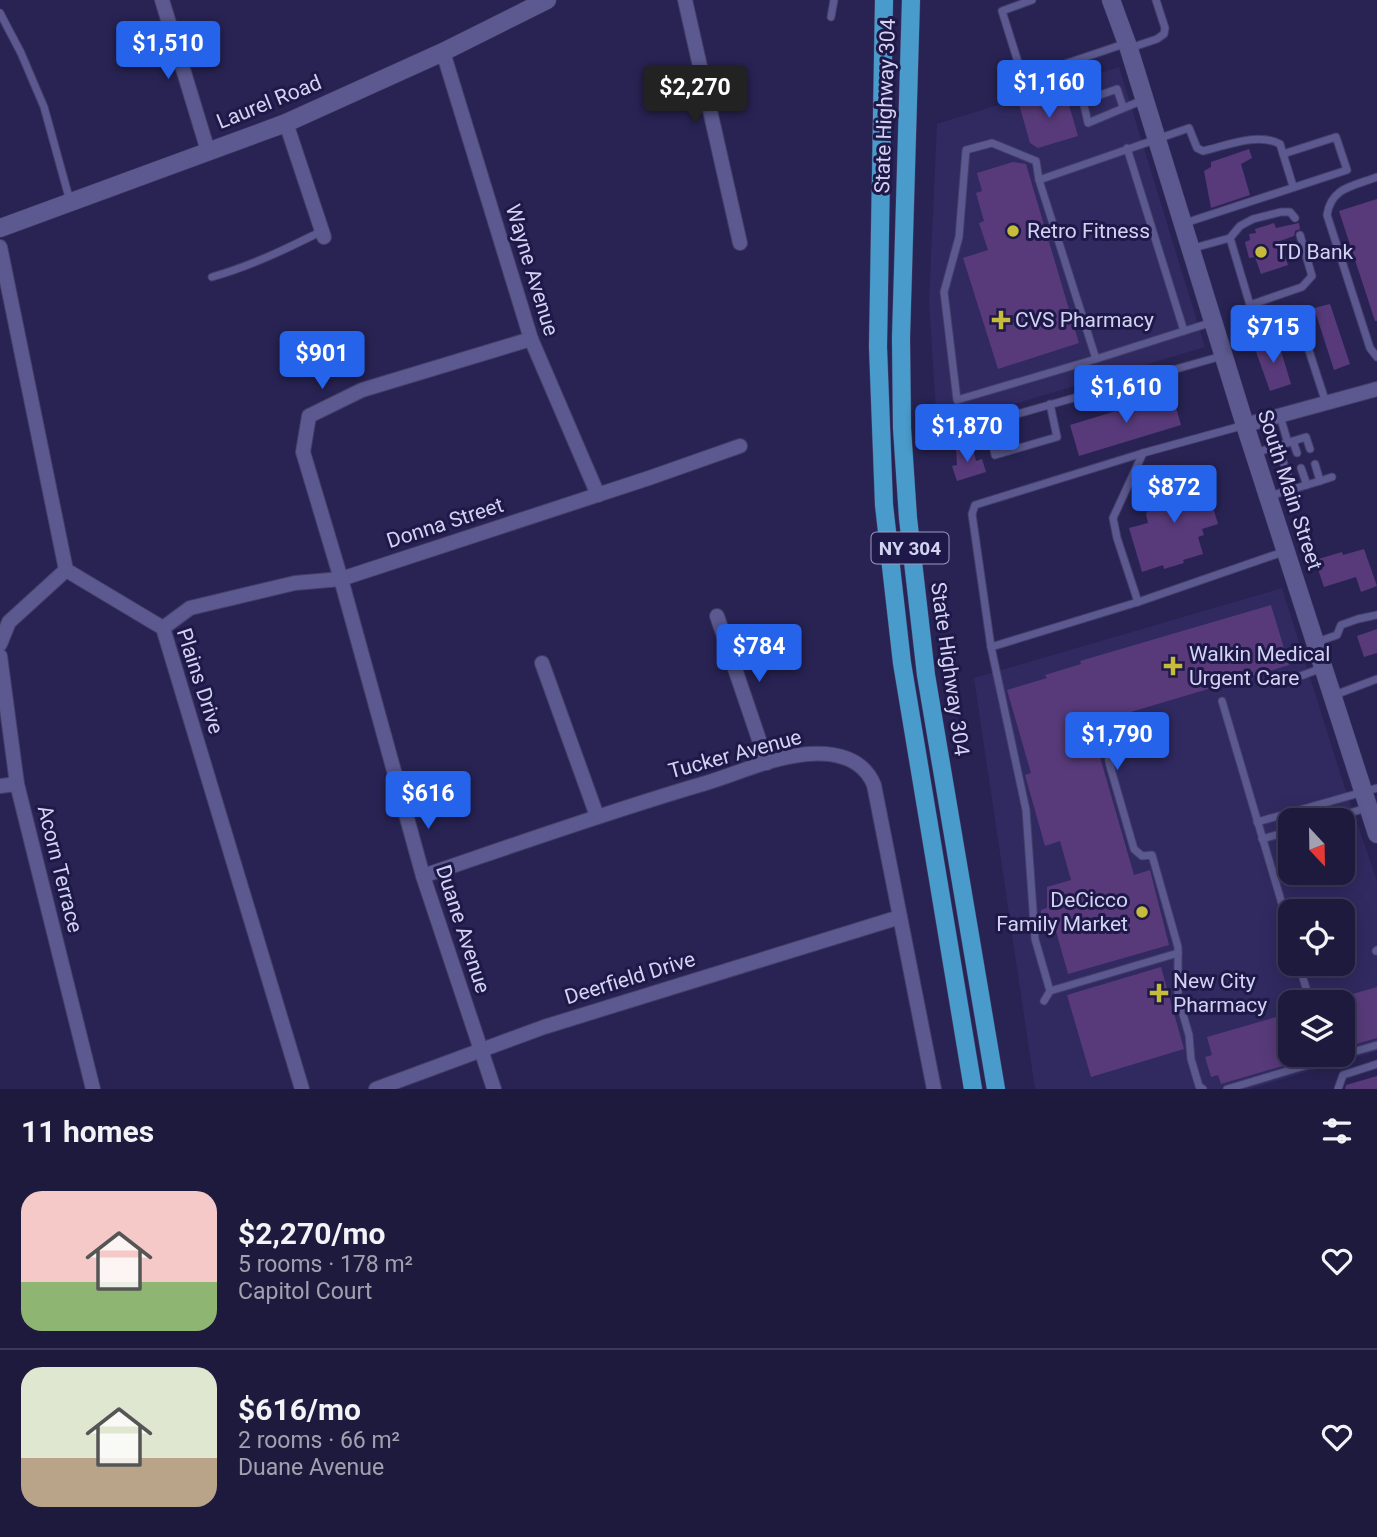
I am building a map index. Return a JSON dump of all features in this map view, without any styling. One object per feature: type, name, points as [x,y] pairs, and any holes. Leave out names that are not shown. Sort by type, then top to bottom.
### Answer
[{"type":"main road","name":"State Highway 304","points":[[884,0],[878,359],[884,505],[902,663],[974,1089]]},
{"type":"main road","name":"State Highway 304","points":[[911,0],[901,338],[908,518],[928,687],[996,1089]]},
{"type":"street","points":[[162,0],[208,151]]},
{"type":"street","name":"Laurel Road","points":[[0,228],[286,123],[443,52],[547,0]]},
{"type":"street","points":[[685,0],[740,243]]},
{"type":"street","name":"South Main Street","points":[[1111,0],[1128,46],[1331,696],[1372,810]]},
{"type":"street","name":"Wayne Avenue","points":[[443,52],[531,339],[598,495]]},
{"type":"street","points":[[286,123],[323,234]]},
{"type":"street","points":[[0,247],[66,570],[9,622],[0,644]]},
{"type":"street","name":"Duane Avenue","points":[[494,1089],[423,876],[303,452],[309,416],[362,390],[531,339]]},
{"type":"street","points":[[1245,425],[1377,389]]},
{"type":"street","name":"Donna Street","points":[[163,628],[190,608],[295,583],[341,579],[740,446]]},
{"type":"street","name":"Plains Drive","points":[[66,570],[163,628],[302,1089]]},
{"type":"street","points":[[717,616],[767,763]]},
{"type":"street","name":"Acorn Terrace","points":[[0,656],[17,784],[93,1089]]},
{"type":"street","points":[[542,663],[597,816]]},
{"type":"street","name":"Tucker Avenue","points":[[423,876],[597,816],[767,763],[796,756],[822,754],[854,761],[866,770],[877,795],[934,1089]]},
{"type":"street","points":[[0,786],[17,784]]},
{"type":"street","name":"Deerfield Drive","points":[[376,1089],[481,1049],[900,917]]},
{"type":"lane","points":[[831,17],[834,0]]},
{"type":"lane","points":[[1032,0],[1002,11],[1023,78],[1157,39],[1164,34],[1165,28],[1156,0]]},
{"type":"lane","points":[[0,13],[44,107],[70,202]]},
{"type":"lane","points":[[1122,107],[1117,89],[1083,101],[1088,123],[1144,99]]},
{"type":"lane","points":[[1039,180],[1189,128],[1197,148],[1203,152],[1249,140],[1274,141],[1280,144],[1293,186]]},
{"type":"lane","points":[[1182,224],[1347,170],[1336,136],[1283,154]]},
{"type":"lane","points":[[1096,359],[1039,180],[1036,161],[992,143],[966,150],[959,237],[944,292],[957,400],[1096,359],[1213,321]]},
{"type":"lane","points":[[1127,148],[1184,331]]},
{"type":"lane","points":[[1377,177],[1340,191],[1329,201],[1327,215],[1370,348],[1377,357]]},
{"type":"lane","points":[[1190,249],[1230,239],[1240,226],[1253,219],[1281,212],[1290,212],[1295,218]]},
{"type":"lane","points":[[212,277],[234,271],[323,234]]},
{"type":"lane","points":[[1230,239],[1250,305],[1302,287],[1312,276],[1300,235]]},
{"type":"lane","points":[[1300,323],[1326,403]]},
{"type":"lane","points":[[1050,404],[1057,437],[995,455],[989,422],[1050,404],[1223,356]]},
{"type":"lane","points":[[1280,416],[1297,453]]},
{"type":"lane","points":[[1050,991],[1035,939],[1026,810],[991,647],[972,508],[1143,453],[1245,425]]},
{"type":"lane","points":[[1254,453],[1306,437],[1310,449]]},
{"type":"lane","points":[[1278,446],[1292,489]]},
{"type":"lane","points":[[1138,602],[1113,518],[1143,453]]},
{"type":"lane","points":[[1315,464],[1320,481]]},
{"type":"lane","points":[[1301,468],[1307,485]]},
{"type":"lane","points":[[1269,497],[1332,477]]},
{"type":"lane","points":[[991,647],[1138,602],[1287,551]]},
{"type":"lane","points":[[1315,642],[1337,635],[1341,625],[1377,615]]},
{"type":"lane","points":[[1290,680],[1323,668]]},
{"type":"lane","points":[[1331,696],[1377,679]]},
{"type":"lane","points":[[1222,701],[1280,899]]},
{"type":"lane","points":[[1119,732],[1112,740],[1110,766],[1134,849],[1142,856],[1152,855],[1178,953],[1178,997],[1189,1035],[1191,1059],[1201,1088]]},
{"type":"lane","points":[[1257,822],[1372,810]]},
{"type":"lane","points":[[1262,839],[1278,834]]},
{"type":"lane","points":[[1044,1001],[1050,991],[1178,953]]},
{"type":"lane","points":[[1303,978],[1307,990]]},
{"type":"lane","points":[[1355,1051],[1377,1045]]},
{"type":"lane","points":[[1338,1089],[1343,1075],[1377,1064]]},
{"type":"lane","points":[[1227,1089],[1301,1067]]},
{"type":"shaded area","points":[[1119,67],[1205,347],[937,427],[929,302],[937,124]]},
{"type":"shaded area","points":[[1282,588],[1352,808],[1278,808],[1278,886],[1354,886],[1355,817],[1377,881],[1377,1051],[1355,1058],[1355,990],[1278,990],[1278,1067],[1323,1067],[1249,1089],[1035,1089],[974,678]]},
{"type":"building","points":[[1065,91],[1078,136],[1038,148],[1030,143],[1019,104]]},
{"type":"building","points":[[1249,149],[1252,158],[1241,164],[1250,195],[1211,208],[1204,171],[1211,167],[1211,162]]},
{"type":"building","points":[[1013,162],[1026,164],[1079,343],[998,369],[963,258],[988,250],[979,223],[984,221],[976,193],[982,191],[977,173]]},
{"type":"building","points":[[1377,199],[1377,321],[1375,321],[1339,211]]},
{"type":"building","points":[[1274,223],[1276,228],[1299,223],[1300,229],[1295,231],[1294,236],[1280,241],[1288,265],[1261,274],[1255,257],[1249,258],[1245,242],[1250,240],[1249,234],[1256,233],[1255,229]]},
{"type":"building","points":[[1330,304],[1350,364],[1334,370],[1314,308]]},
{"type":"building","points":[[1278,341],[1291,384],[1270,391],[1254,346]]},
{"type":"building","points":[[1172,394],[1181,425],[1079,456],[1070,425]]},
{"type":"building","points":[[967,445],[970,453],[974,452],[976,461],[982,459],[986,472],[957,481],[952,466],[957,465],[956,448]]},
{"type":"building","points":[[1203,475],[1218,524],[1202,529],[1204,535],[1198,537],[1203,554],[1164,569],[1163,565],[1142,572],[1129,528],[1148,523],[1146,514],[1161,488]]},
{"type":"building","points":[[1364,549],[1377,586],[1361,592],[1356,577],[1324,587],[1315,560]]},
{"type":"building","points":[[1271,605],[1289,665],[1104,720],[1107,732],[1094,736],[1134,875],[1150,870],[1169,945],[1068,974],[1054,924],[1040,922],[1041,910],[1047,908],[1047,887],[1071,880],[1060,841],[1045,846],[1025,775],[1031,773],[1007,690],[1047,678],[1045,675],[1081,664],[1080,661]]},
{"type":"building","points":[[1377,629],[1377,653],[1364,657],[1357,636]]},
{"type":"building","points":[[1161,967],[1184,1049],[1091,1077],[1067,995]]},
{"type":"building","points":[[1377,987],[1377,1038],[1355,1044],[1355,993]]},
{"type":"building","points":[[1278,1016],[1279,1067],[1221,1084],[1218,1075],[1211,1077],[1205,1057],[1212,1055],[1207,1037]]},
{"type":"building","points":[[1377,1076],[1377,1089],[1345,1089],[1346,1085]]},
{"type":"place","name":"Retro Fitness","points":[[1013,231]]},
{"type":"place","name":"TD Bank","points":[[1261,252]]},
{"type":"place","name":"CVS Pharmacy","points":[[1001,320]]},
{"type":"place","name":"Walkin Medical Urgent Care","points":[[1173,666]]},
{"type":"place","name":"DeCicco Family Market","points":[[1142,912]]},
{"type":"place","name":"New City Pharmacy","points":[[1159,993]]}]
